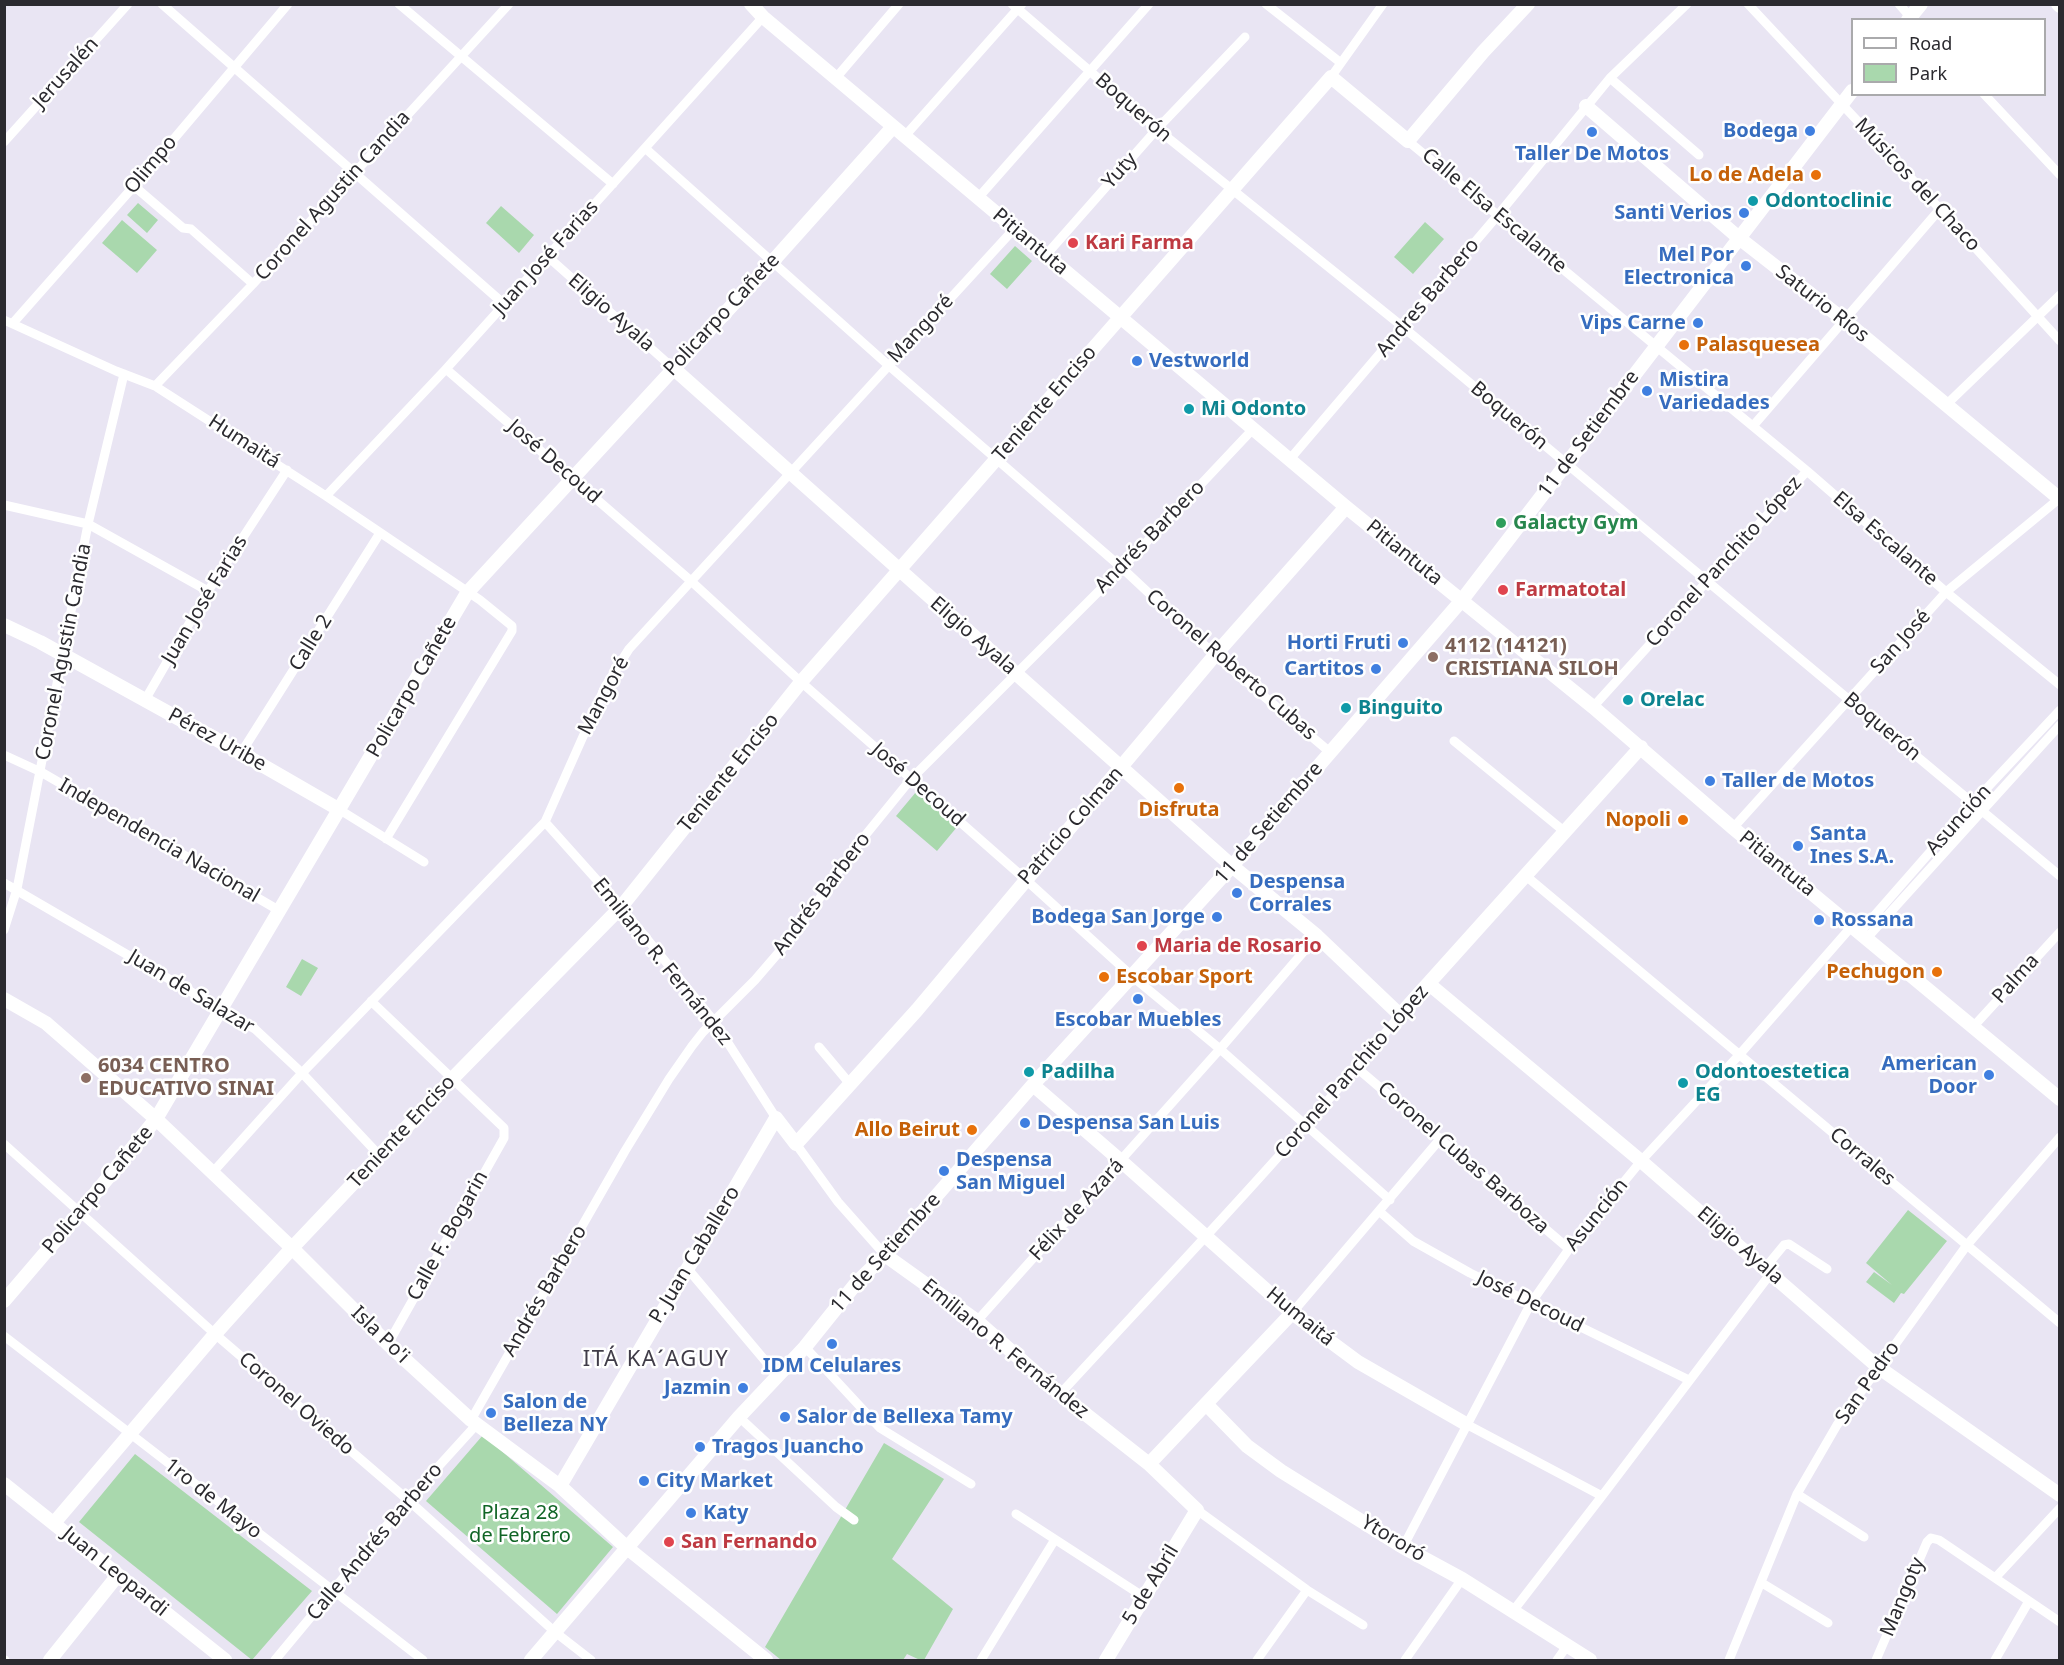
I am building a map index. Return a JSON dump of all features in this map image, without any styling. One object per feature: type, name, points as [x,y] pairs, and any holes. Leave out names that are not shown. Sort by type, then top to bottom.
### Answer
[{"type":"street","name":"Jerusalén","points":[[4,142],[128,4]]},
{"type":"street","points":[[162,4],[232,68],[504,304]]},
{"type":"street","name":"Olimpo","points":[[9,321],[134,186],[288,4]]},
{"type":"street","points":[[399,4],[613,184]]},
{"type":"street","name":"Coronel Agustin Candia","points":[[155,386],[253,284],[509,4]]},
{"type":"street","name":"Pitiantuta","points":[[751,4],[763,17],[892,128],[1346,507],[1593,707],[1733,828],[2060,1099]]},
{"type":"street","points":[[836,78],[899,4]]},
{"type":"street","points":[[978,198],[1149,4]]},
{"type":"street","points":[[1266,4],[1341,63]]},
{"type":"street","name":"Teniente Enciso","points":[[54,1523],[215,1334],[292,1248],[453,1078],[621,907],[801,682],[1331,77],[1383,4]]},
{"type":"street","points":[[1408,141],[1483,52],[1528,4]]},
{"type":"street","name":"Andres Barbero","points":[[1290,459],[1498,215],[1610,78],[1688,4]]},
{"type":"street","name":"Músicos del Chaco","points":[[1748,4],[2060,341]]},
{"type":"street","points":[[1899,4],[1910,18]]},
{"type":"street","points":[[1912,18],[1921,4]]},
{"type":"street","points":[[904,136],[1017,6]]},
{"type":"street","name":"Boquerón","points":[[1017,6],[1157,129],[1403,327],[2060,876]]},
{"type":"street","name":"Juan José Farias","points":[[326,496],[446,369],[763,17]]},
{"type":"street","name":"Yuty","points":[[1046,255],[1157,129],[1245,37]]},
{"type":"street","name":"Calle Elsa Escalante","points":[[1331,77],[1656,346]]},
{"type":"street","points":[[1610,78],[1699,154]]},
{"type":"street","name":"11 de Setiembre","points":[[531,1660],[739,1417],[805,1347],[858,1281],[885,1255],[1033,1085],[1232,866],[1462,600],[1851,92]]},
{"type":"street","points":[[1986,96],[2060,175]]},
{"type":"street","name":"Saturio Ríos","points":[[1586,106],[1739,238],[1844,320],[2059,499]]},
{"type":"street","name":"Policarpo Cañete","points":[[4,1301],[156,1119],[467,593],[773,261],[892,128]]},
{"type":"street","name":"Coronel Roberto Cubas","points":[[645,148],[888,365],[1122,568],[1215,655],[1331,753]]},
{"type":"street","points":[[134,186],[183,228],[191,229],[253,284]]},
{"type":"street","points":[[1753,426],[1940,209]]},
{"type":"street","name":"Mangoré","points":[[213,1172],[302,1073],[545,822],[584,732],[616,668],[629,649],[1014,229]]},
{"type":"street","name":"Eligio Ayala","points":[[547,256],[1232,866],[1317,936],[1400,1015]]},
{"type":"street","points":[[1946,405],[2060,295]]},
{"type":"street","name":"Humaitá","points":[[9,321],[155,386],[326,496],[508,622],[512,631],[386,839]]},
{"type":"street","name":"Elsa Escalante","points":[[1656,346],[1807,471],[1946,592],[2060,685]]},
{"type":"street","name":"José Decoud","points":[[446,369],[691,581],[801,682],[1133,977],[1220,1049],[1390,1200]]},
{"type":"street","name":"Coronel Agustin Candia","points":[[4,930],[17,890],[88,524],[124,374]]},
{"type":"street","name":"Andrés Barbero","points":[[474,1422],[625,1151],[692,1046],[755,980],[792,937],[859,843],[911,779],[1122,568],[1253,429]]},
{"type":"street","name":"Juan José Farias","points":[[146,700],[208,591],[286,470]]},
{"type":"street","name":"Coronel Panchito López","points":[[1593,707],[1807,471]]},
{"type":"street","name":"San José","points":[[1733,828],[1946,592],[2059,499]]},
{"type":"street","points":[[4,505],[88,524],[208,591]]},
{"type":"street","name":"Patricio Colman","points":[[796,1144],[917,1010],[1215,655],[1346,507]]},
{"type":"street","name":"Calle 2","points":[[242,753],[380,533]]},
{"type":"street","name":"Pérez Uribe","points":[[4,625],[62,654],[242,753],[424,862]]},
{"type":"street","name":"Asunción","points":[[1860,932],[1973,803],[2060,710]]},
{"type":"street","name":"Asunción","points":[[1403,1546],[1531,1303],[1569,1249],[1641,1161],[1740,1054],[1983,812],[2060,725]]},
{"type":"street","points":[[1454,741],[1565,832]]},
{"type":"street","name":"Coronel Panchito López","points":[[1060,1394],[1357,1068],[1400,1015],[1641,747]]},
{"type":"street","name":"Independencia Nacional","points":[[4,755],[41,772],[280,911]]},
{"type":"street","name":"Emiliano R. Fernández","points":[[545,822],[621,907],[714,1021],[776,1118],[838,1202],[885,1255],[977,1321],[1060,1394],[1149,1464],[1197,1510],[1307,1590],[1363,1625]]},
{"type":"street","name":"Corrales","points":[[1526,876],[2060,1323]]},
{"type":"street","name":"Juan de Salazar","points":[[4,883],[255,1029],[302,1073],[380,1156]]},
{"type":"street","name":"Palma","points":[[1973,1027],[2060,932]]},
{"type":"street","name":"Félix de Azará","points":[[977,1321],[1220,1049],[1317,936]]},
{"type":"street","name":"Eligio Ayala","points":[[1429,984],[1641,1161],[1878,1366],[2060,1495]]},
{"type":"street","name":"Isla Po'i","points":[[4,999],[46,1023],[156,1119],[292,1248],[388,1344],[474,1422],[560,1486],[626,1547],[766,1660]]},
{"type":"street","points":[[371,1001],[453,1078]]},
{"type":"street","points":[[819,1047],[850,1084]]},
{"type":"street","name":"Coronel Cubas Barboza","points":[[1357,1068],[1569,1249]]},
{"type":"street","name":"Calle F. Bogarin","points":[[388,1344],[504,1138],[504,1128],[453,1078]]},
{"type":"street","name":"Humaitá","points":[[1033,1085],[1292,1313],[1358,1362],[1466,1424],[1602,1496]]},
{"type":"street","name":"P. Juan Caballero","points":[[560,1486],[776,1118]]},
{"type":"street","name":"San Pedro","points":[[1729,1660],[1797,1494],[1837,1425],[1967,1245],[2060,1137]]},
{"type":"street","points":[[1149,1464],[1292,1313],[1441,1138]]},
{"type":"street","name":"Coronel Oviedo","points":[[4,1144],[215,1334],[408,1500],[555,1632],[591,1660]]},
{"type":"street","name":"José Decoud","points":[[1379,1211],[1413,1241],[1470,1273],[1689,1380]]},
{"type":"street","points":[[1513,1611],[1689,1380],[1784,1245],[1789,1244],[1827,1269]]},
{"type":"street","points":[[687,1268],[778,1376]]},
{"type":"street","name":"1ro de Mayo","points":[[4,1336],[423,1660]]},
{"type":"street","points":[[805,1347],[880,1428],[971,1485]]},
{"type":"street","name":"Ytororó","points":[[1206,1404],[1247,1446],[1281,1471],[1403,1546],[1462,1579],[1590,1660]]},
{"type":"street","points":[[739,1417],[836,1507],[854,1520]]},
{"type":"street","name":"Calle Andrés Barbero","points":[[275,1660],[474,1422]]},
{"type":"street","name":"Juan Leopardi","points":[[4,1484],[225,1660]]},
{"type":"street","points":[[1797,1494],[1864,1537]]},
{"type":"street","points":[[2060,1508],[1995,1578],[2060,1622]]},
{"type":"street","name":"5 de Abril","points":[[1106,1660],[1197,1510]]},
{"type":"street","points":[[1016,1514],[1054,1541],[1144,1597]]},
{"type":"street","name":"Mangoty","points":[[1876,1660],[1927,1542],[1931,1538],[1939,1540],[1995,1578]]},
{"type":"street","points":[[981,1660],[1054,1541]]},
{"type":"street","points":[[50,1660],[118,1575]]},
{"type":"street","points":[[1405,1660],[1462,1579]]},
{"type":"street","points":[[1762,1583],[1828,1623]]},
{"type":"street","points":[[1257,1660],[1307,1590]]},
{"type":"street","points":[[1995,1660],[2029,1601]]},
{"type":"street","points":[[1557,1660],[1567,1646]]},
{"type":"green space","points":[[138,203],[158,220],[147,233],[127,215]]},
{"type":"green space","points":[[501,206],[534,235],[519,253],[486,223]]},
{"type":"green space","points":[[122,220],[157,250],[137,273],[102,243]]},
{"type":"green space","points":[[1425,222],[1444,239],[1413,274],[1394,257]]},
{"type":"green space","points":[[1015,246],[1032,261],[1007,289],[990,274]]},
{"type":"green space","points":[[916,792],[957,827],[937,851],[896,816]]},
{"type":"green space","points":[[302,959],[318,968],[301,996],[286,987]]},
{"type":"green space","points":[[1908,1210],[1947,1241],[1894,1303],[1866,1282],[1874,1272],[1892,1285],[1866,1263]]},
{"type":"green space","name":"Plaza 28 de Febrero","points":[[483,1435],[613,1547],[557,1614],[426,1501]]},
{"type":"green space","points":[[884,1443],[944,1479],[892,1559],[953,1609],[924,1660],[907,1654],[903,1660],[781,1660],[765,1647]]},
{"type":"green space","points":[[135,1454],[312,1591],[252,1660],[79,1522]]},
{"type":"place","name":"Bodega","points":[[1810,131]]},
{"type":"place","name":"Taller De Motos","points":[[1592,132]]},
{"type":"place","name":"Lo de Adela","points":[[1816,175]]},
{"type":"place","name":"Odontoclinic","points":[[1753,201]]},
{"type":"place","name":"Santi Verios","points":[[1744,213]]},
{"type":"place","name":"Kari Farma","points":[[1073,243]]},
{"type":"place","name":"Mel Por Electronica","points":[[1746,266]]},
{"type":"place","name":"Vips Carne","points":[[1698,323]]},
{"type":"place","name":"Palasquesea","points":[[1684,345]]},
{"type":"place","name":"Vestworld","points":[[1137,361]]},
{"type":"place","name":"Mistira Variedades","points":[[1647,391]]},
{"type":"place","name":"Mi Odonto","points":[[1189,409]]},
{"type":"place","name":"Galacty Gym","points":[[1501,523]]},
{"type":"place","name":"Farmatotal","points":[[1503,590]]},
{"type":"place","name":"Horti Fruti","points":[[1403,643]]},
{"type":"place","name":"4112 (14121) CRISTIANA SILOH","points":[[1433,657]]},
{"type":"place","name":"Cartitos","points":[[1376,669]]},
{"type":"place","name":"Orelac","points":[[1628,700]]},
{"type":"place","name":"Binguito","points":[[1346,708]]},
{"type":"place","name":"Taller de Motos","points":[[1710,781]]},
{"type":"place","name":"Disfruta","points":[[1179,788]]},
{"type":"place","name":"Nopoli","points":[[1683,820]]},
{"type":"place","name":"Santa Ines S.A.","points":[[1798,846]]},
{"type":"place","name":"Despensa Corrales","points":[[1237,893]]},
{"type":"place","name":"Bodega San Jorge","points":[[1217,917]]},
{"type":"place","name":"Rossana","points":[[1819,920]]},
{"type":"place","name":"Maria de Rosario","points":[[1142,946]]},
{"type":"place","name":"Pechugon","points":[[1937,972]]},
{"type":"place","name":"Escobar Sport","points":[[1104,977]]},
{"type":"place","name":"Escobar Muebles","points":[[1138,999]]},
{"type":"place","name":"Padilha","points":[[1029,1072]]},
{"type":"place","name":"American Door","points":[[1989,1075]]},
{"type":"place","name":"6034 CENTRO EDUCATIVO SINAI","points":[[86,1078]]},
{"type":"place","name":"Odontoestetica EG","points":[[1683,1083]]},
{"type":"place","name":"Despensa San Luis","points":[[1025,1123]]},
{"type":"place","name":"Allo Beirut","points":[[972,1130]]},
{"type":"place","name":"Despensa San Miguel","points":[[944,1171]]},
{"type":"place","name":"IDM Celulares","points":[[832,1344]]},
{"type":"place","name":"Jazmin","points":[[743,1388]]},
{"type":"place","name":"Salon de Belleza NY","points":[[491,1413]]},
{"type":"place","name":"Salor de Bellexa Tamy","points":[[785,1417]]},
{"type":"place","name":"Tragos Juancho","points":[[700,1447]]},
{"type":"place","name":"City Market","points":[[644,1481]]},
{"type":"place","name":"Katy","points":[[691,1513]]},
{"type":"place","name":"San Fernando","points":[[669,1542]]},
{"type":"district","name":"ITÁ KA´AGUY","points":[[656,1360]]}]
